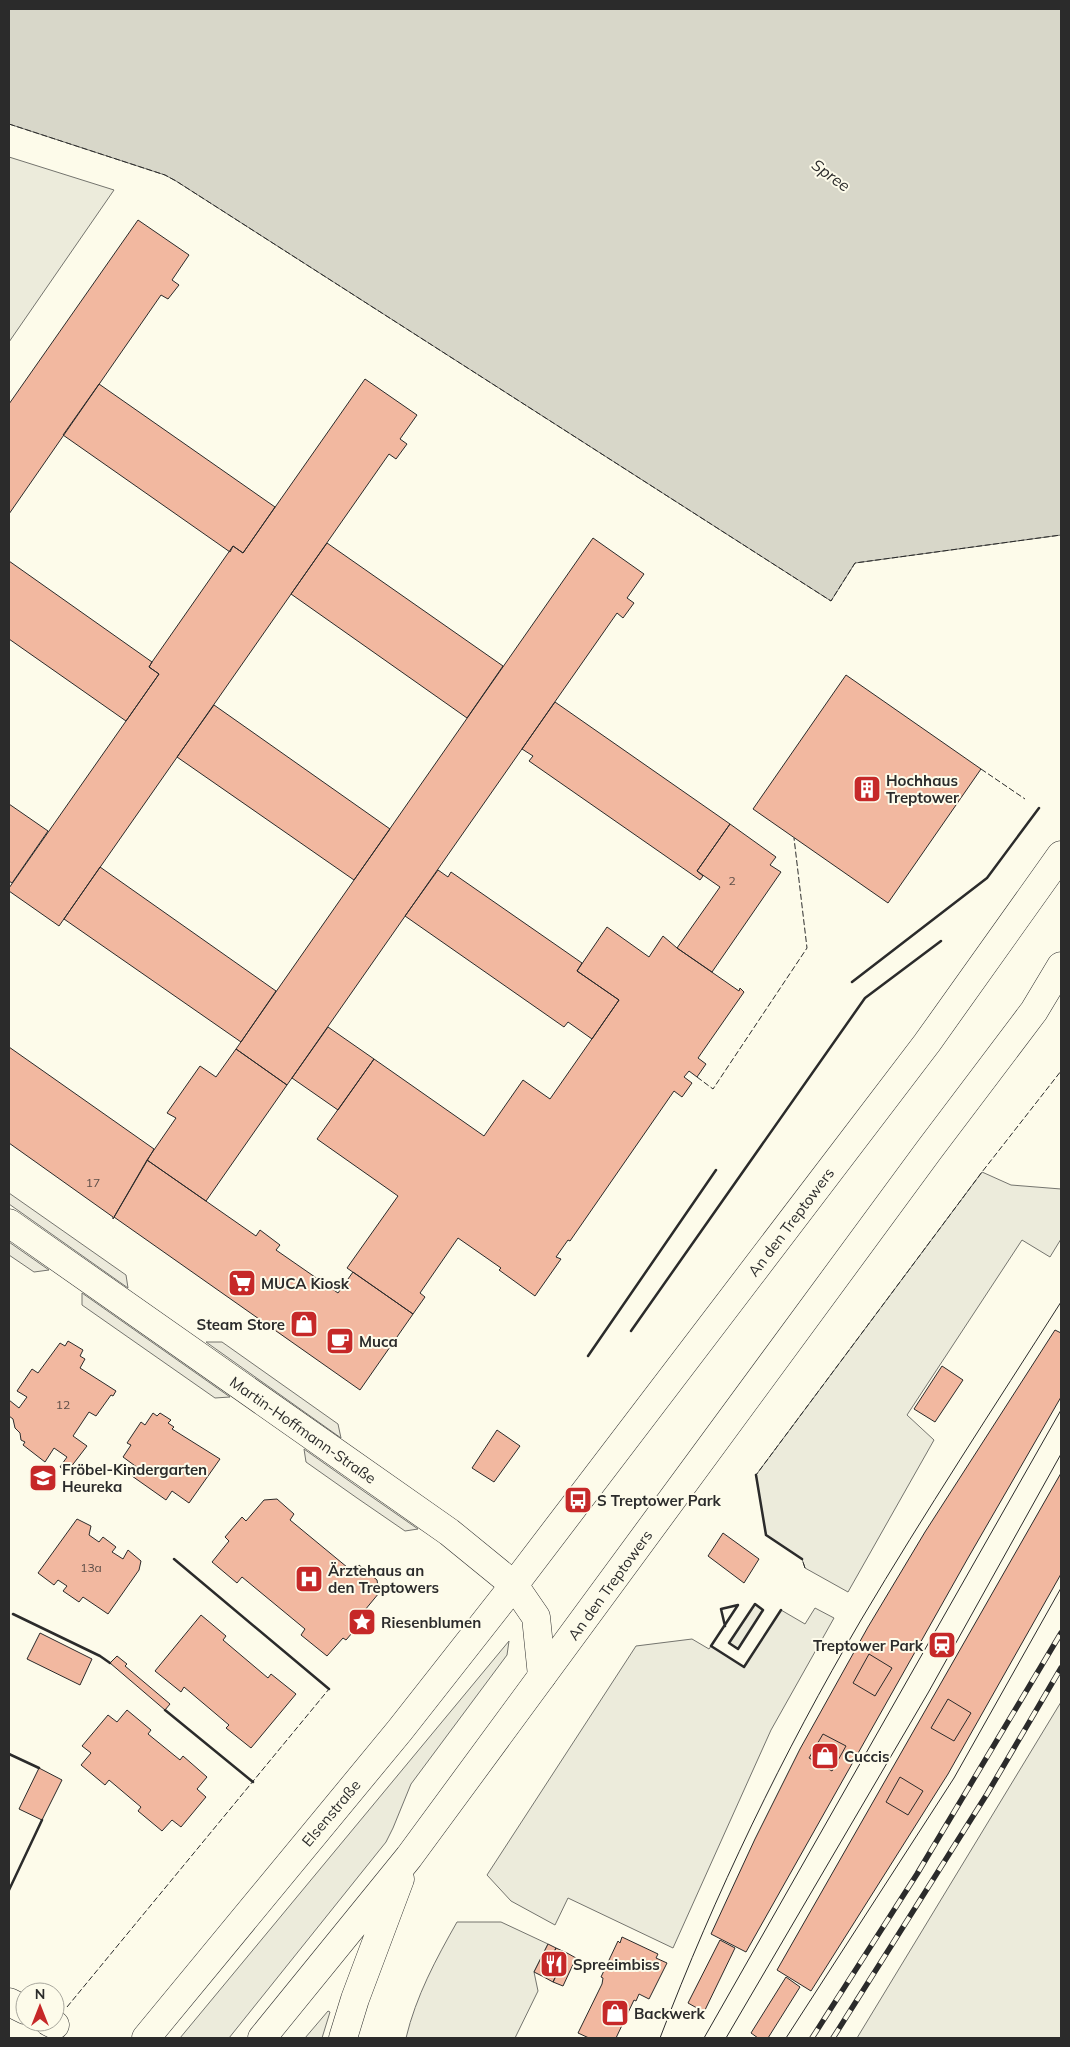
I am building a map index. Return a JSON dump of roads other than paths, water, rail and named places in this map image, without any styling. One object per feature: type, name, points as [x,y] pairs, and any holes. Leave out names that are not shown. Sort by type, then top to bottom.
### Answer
[{"type":"main road","name":"An den Treptowers","points":[[514,1585],[927,1043],[1061,855]]},
{"type":"main road","name":"An den Treptowers","points":[[542,1676],[923,1158],[1034,1011],[1061,966]]},
{"type":"main road","name":"An den Treptowers","points":[[1034,1011],[1061,986]]},
{"type":"main road","name":"Martin-Hoffmann-Straße","points":[[9,1223],[462,1542],[514,1585],[536,1617],[542,1676]]},
{"type":"main road","name":"Elsenstraße","points":[[146,2038],[400,1730],[514,1585]]},
{"type":"main road","points":[[262,2038],[409,1857],[542,1676]]},
{"type":"main road","points":[[343,2038],[355,1998],[409,1857]]},
{"type":"water","name":"Spree","points":[[9,9],[1061,9],[1061,535],[855,563],[831,601],[176,181],[165,175],[9,124]]},
{"type":"tram line","points":[[660,2038],[727,1878],[804,1721],[885,1580],[1061,1302]]},
{"type":"tram line","points":[[704,2038],[1061,1410]]},
{"type":"tram line","points":[[726,2038],[928,1693],[1061,1454]]},
{"type":"tram line","points":[[786,2038],[954,1778],[1061,1588]]},
{"type":"railway","points":[[812,2038],[917,1874],[1061,1633]]},
{"type":"railway","points":[[833,2038],[987,1794],[1061,1668]]},
{"type":"place","name":"Hochhaus Treptower","points":[[867,789]]},
{"type":"place","name":"MUCA Kiosk","points":[[242,1283]]},
{"type":"place","name":"Steam Store","points":[[304,1324]]},
{"type":"place","name":"Muca","points":[[340,1341]]},
{"type":"place","name":"Fröbel-Kindergarten Heureka","points":[[43,1478]]},
{"type":"place","name":"S Treptower Park","points":[[578,1500]]},
{"type":"place","name":"Ärztehaus an den Treptowers","points":[[309,1579]]},
{"type":"place","name":"Riesenblumen","points":[[362,1622]]},
{"type":"place","name":"Treptower Park","points":[[942,1645]]},
{"type":"place","name":"Cuccis","points":[[825,1756]]},
{"type":"place","name":"Spreeimbiss","points":[[554,1964]]},
{"type":"place","name":"Backwerk","points":[[615,2013]]}]
